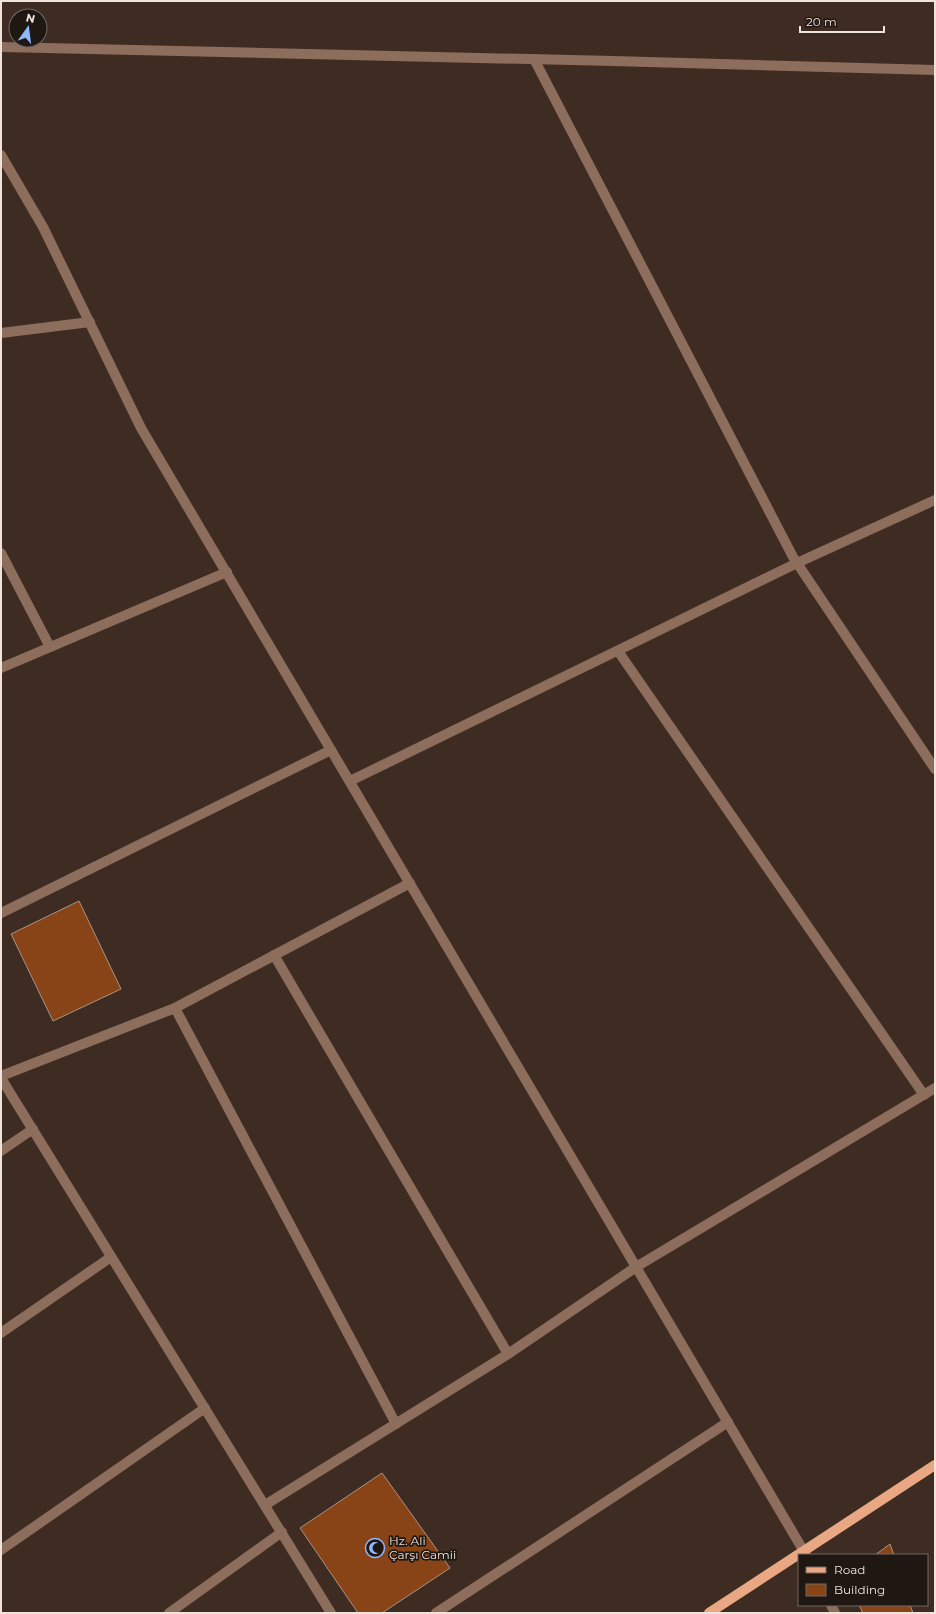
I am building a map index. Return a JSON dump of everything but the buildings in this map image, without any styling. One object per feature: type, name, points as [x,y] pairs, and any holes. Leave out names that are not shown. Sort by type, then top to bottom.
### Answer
[{"type":"main road","points":[[805,1553],[935,1465]]},
{"type":"main road","points":[[709,1613],[798,1557]]},
{"type":"street","points":[[1,47],[935,70]]},
{"type":"street","points":[[534,59],[797,563],[935,769]]},
{"type":"street","points":[[1,155],[43,228],[141,428],[805,1553]]},
{"type":"street","points":[[1,334],[90,322]]},
{"type":"street","points":[[350,781],[797,563],[935,500]]},
{"type":"street","points":[[1,553],[50,647]]},
{"type":"street","points":[[1,668],[227,572]]},
{"type":"street","points":[[618,651],[924,1095]]},
{"type":"street","points":[[1,913],[331,750]]},
{"type":"street","points":[[331,1613],[32,1130],[1,1077],[175,1008],[410,883]]},
{"type":"street","points":[[274,955],[508,1354]]},
{"type":"street","points":[[175,1008],[396,1424]]},
{"type":"street","points":[[264,1505],[508,1354],[636,1267],[935,1088]]},
{"type":"street","points":[[1,1151],[32,1130]]},
{"type":"street","points":[[1,1333],[111,1257]]},
{"type":"street","points":[[1,1550],[205,1408]]},
{"type":"street","points":[[436,1613],[728,1422]]},
{"type":"street","points":[[169,1613],[282,1532]]},
{"type":"place","name":"Hz. Ali Çarşı Camii","points":[[375,1548]]}]
